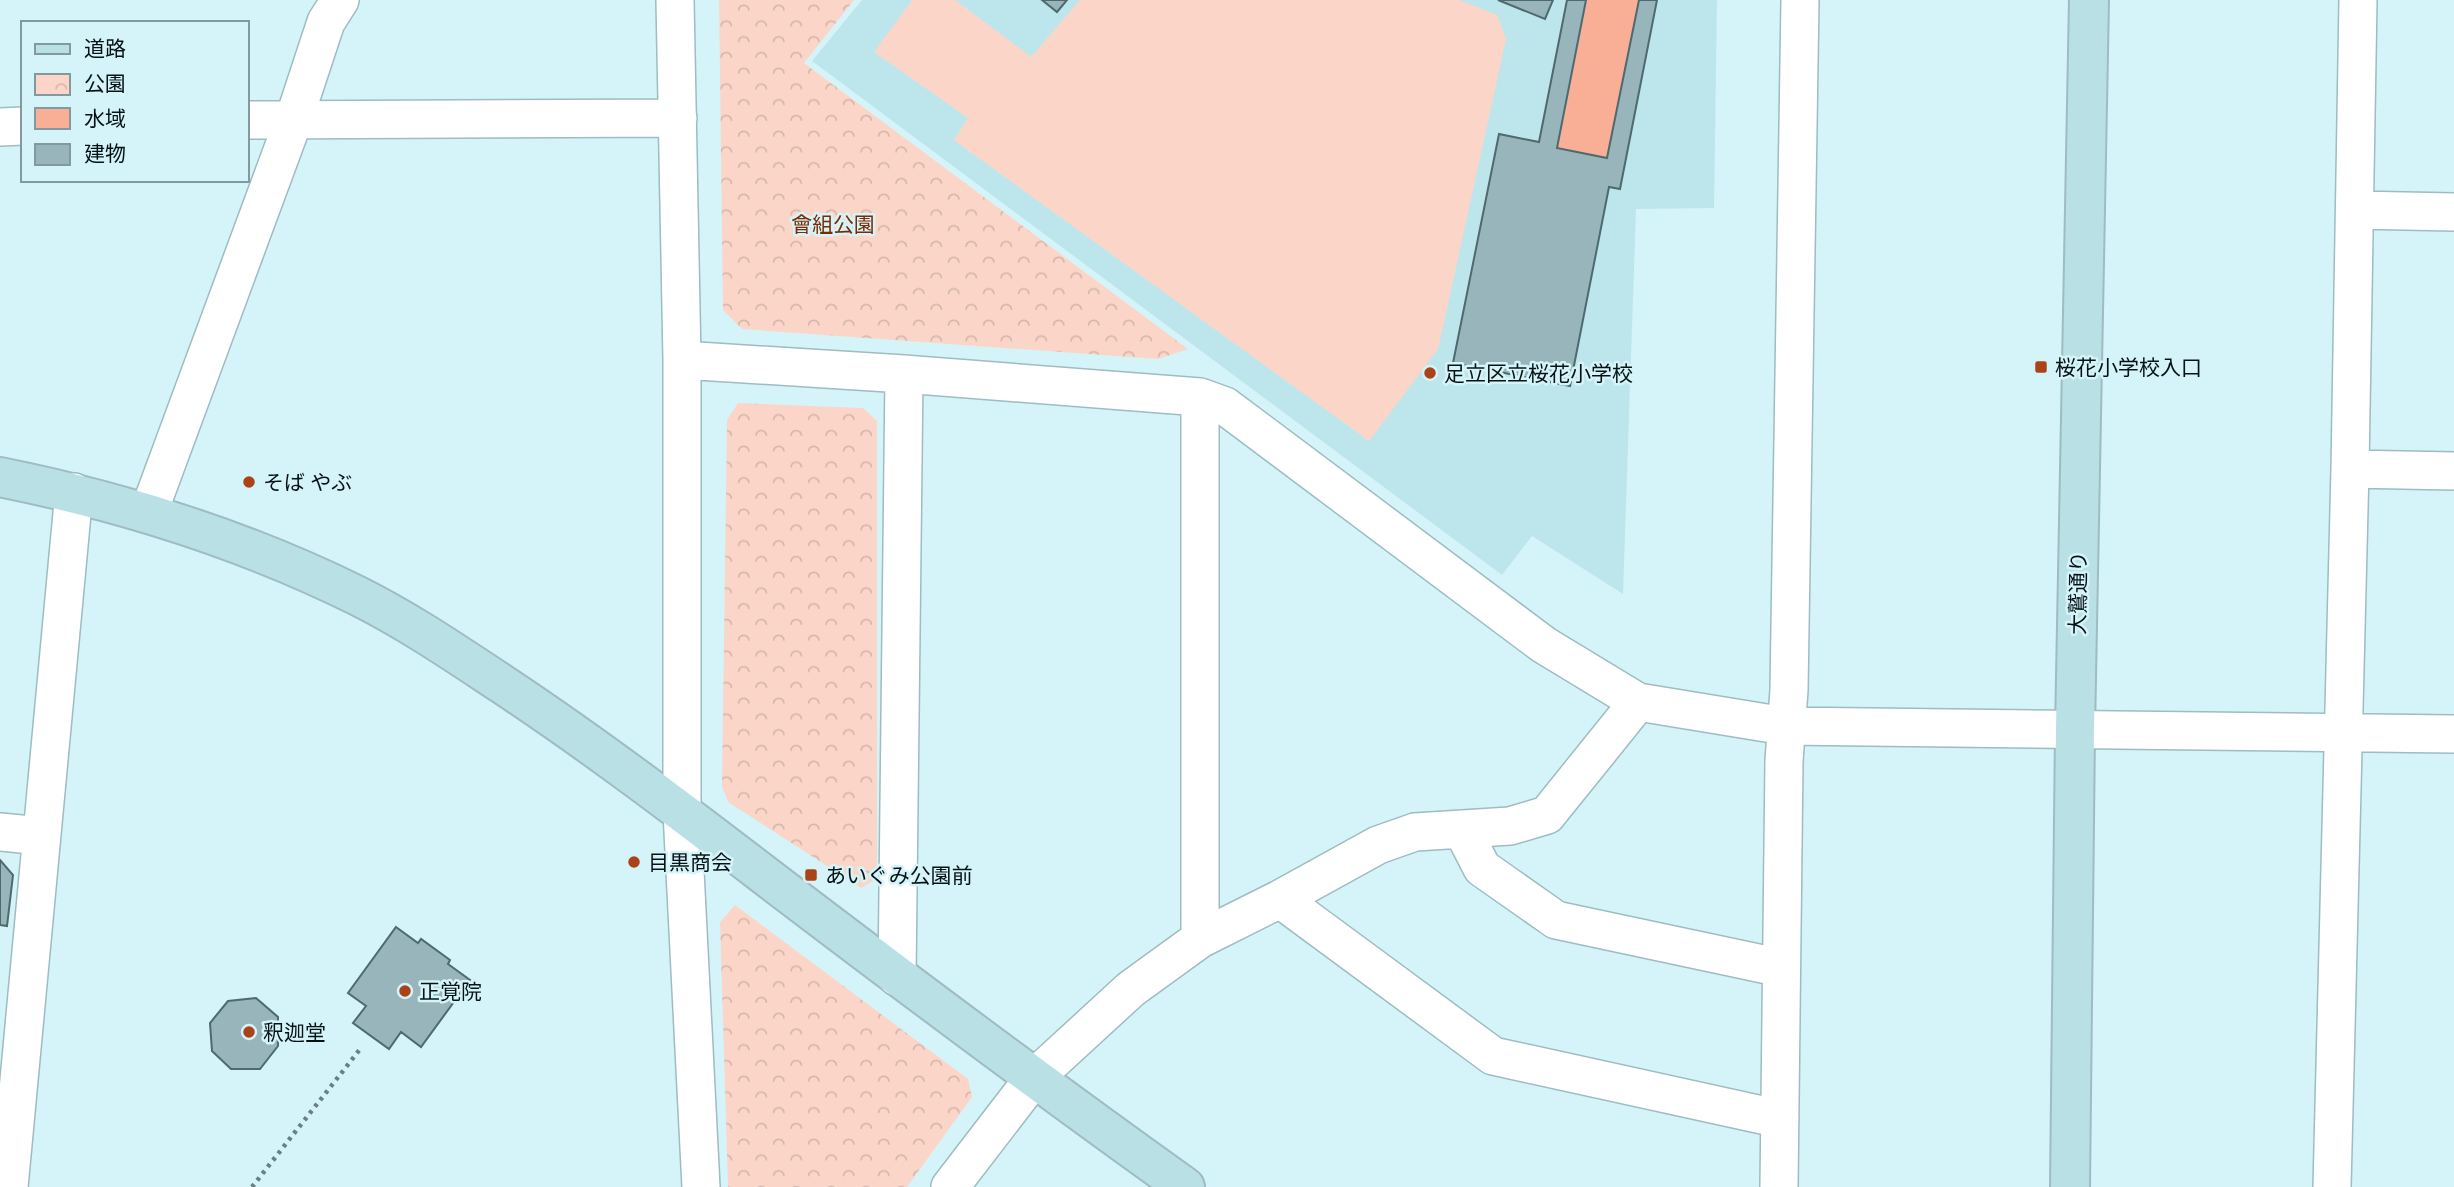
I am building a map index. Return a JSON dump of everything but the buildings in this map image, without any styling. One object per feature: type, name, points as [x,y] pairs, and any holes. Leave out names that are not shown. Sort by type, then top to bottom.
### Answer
[{"type":"street","points":[[148,514],[294,118],[326,22],[340,0]]},
{"type":"street","points":[[675,0],[682,360],[682,812],[701,1187]]},
{"type":"street","points":[[1779,1187],[1785,726],[1789,690],[1800,0]]},
{"type":"street","name":"大鷲通り","points":[[2070,1187],[2075,730],[2089,0]]},
{"type":"street","points":[[2332,1187],[2350,469],[2358,0]]},
{"type":"street","points":[[248,120],[678,118]]},
{"type":"street","points":[[0,127],[21,126]]},
{"type":"street","points":[[2355,210],[2454,212]]},
{"type":"street","points":[[682,360],[1200,397],[1225,406],[1544,645],[1638,702],[1785,726],[2454,734]]},
{"type":"street","points":[[897,977],[904,374]]},
{"type":"street","points":[[1200,397],[1200,939]]},
{"type":"street","points":[[2350,469],[2454,471]]},
{"type":"street","points":[[0,477],[74,492],[212,534],[360,597],[443,645],[535,705],[682,812],[1033,1079],[1185,1187]]},
{"type":"street","points":[[9,1187],[74,492]]},
{"type":"street","points":[[950,1187],[1033,1079],[1131,989],[1200,939],[1378,845],[1415,832],[1510,826],[1548,815],[1638,702]]},
{"type":"street","points":[[1462,829],[1482,867],[1556,920],[1782,968]]},
{"type":"street","points":[[0,832],[41,836]]},
{"type":"street","points":[[1280,899],[1493,1056],[1780,1119]]},
{"type":"path","points":[[253,1187],[361,1048]]},
{"type":"shaded area","name":"足立区立桜花小学校","points":[[862,0],[1717,0],[1714,208],[1636,209],[1623,594],[1532,536],[1502,575],[812,61]]},
{"type":"green space","name":"會組公園","points":[[719,0],[854,0],[804,63],[1188,349],[1158,359],[742,329],[723,310]]},
{"type":"green space","points":[[912,0],[955,0],[1031,57],[1080,0],[1459,0],[1497,15],[1506,39],[1438,349],[1369,441],[954,140],[968,118],[874,52]]},
{"type":"green space","points":[[738,403],[863,408],[877,421],[877,879],[861,888],[728,802],[722,786],[727,420]]},
{"type":"green space","points":[[735,905],[968,1079],[972,1097],[907,1187],[728,1187],[720,922]]},
{"type":"water","points":[[1586,0],[1639,0],[1607,158],[1557,148]]},
{"type":"place","name":"桜花小学校入口","points":[[2041,367]]},
{"type":"place","name":"足立区立桜花小学校","points":[[1430,373]]},
{"type":"place","name":"そば やぶ","points":[[249,482]]},
{"type":"place","name":"目黒商会","points":[[634,862]]},
{"type":"place","name":"あいぐみ公園前","points":[[811,875]]},
{"type":"place","name":"正覚院","points":[[405,991]]},
{"type":"place","name":"釈迦堂","points":[[249,1032]]}]
